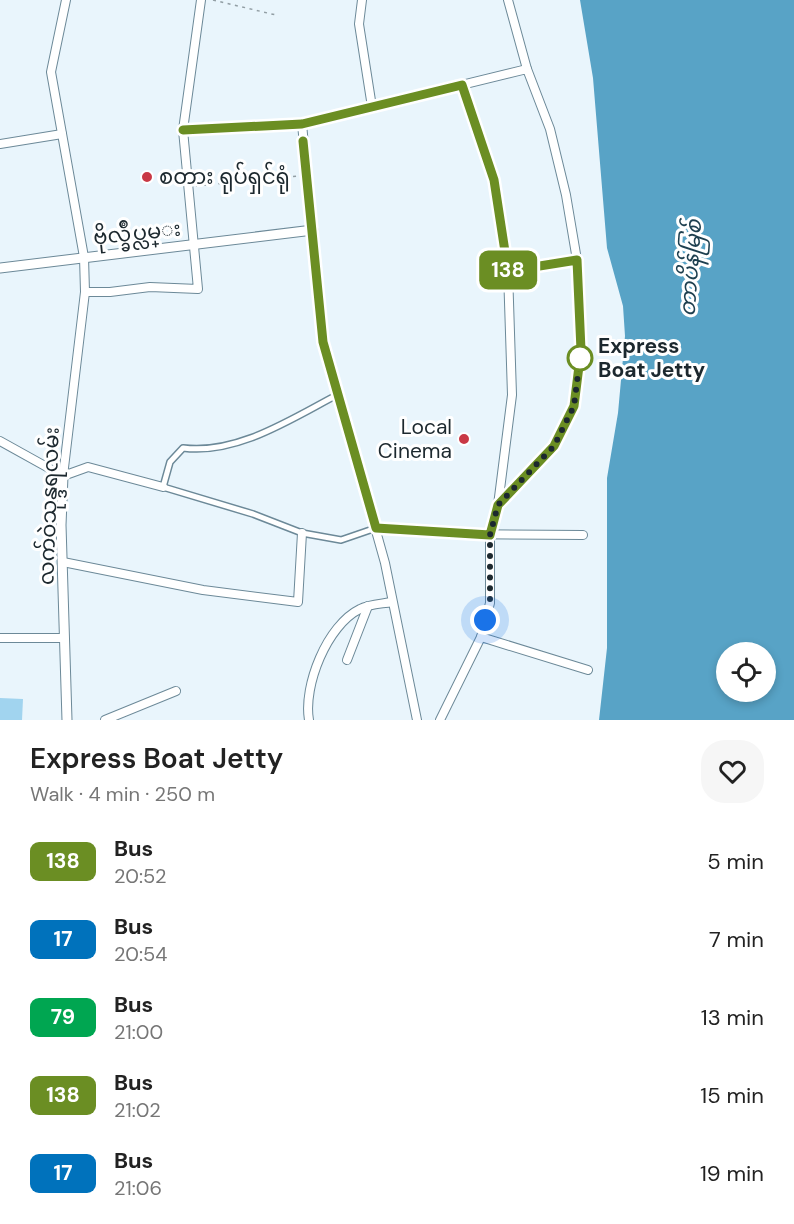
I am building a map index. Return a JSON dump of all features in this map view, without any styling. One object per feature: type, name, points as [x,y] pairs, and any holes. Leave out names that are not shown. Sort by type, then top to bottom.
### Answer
[{"type":"street","name":"လက်ဝဲသုန္ဒရလမ်း","points":[[66,0],[51,72],[84,257],[85,292],[63,476],[67,720]]},
{"type":"street","points":[[85,292],[110,292],[150,287],[198,289],[183,130],[201,0]]},
{"type":"street","points":[[362,0],[359,24],[372,107]]},
{"type":"street","points":[[498,505],[554,446],[574,406],[581,350],[577,260],[566,195],[552,140],[527,69],[508,0]]},
{"type":"street","points":[[183,130],[302,124],[527,69]]},
{"type":"street","points":[[440,720],[481,637],[490,603],[490,535],[498,505],[512,395],[508,271],[494,180],[462,85]]},
{"type":"street","points":[[302,124],[323,342],[376,528],[417,720]]},
{"type":"street","points":[[0,144],[62,134]]},
{"type":"street","name":"ဗိုလ္ခ်ဳပ္လမ္း","points":[[0,268],[313,230]]},
{"type":"street","points":[[508,271],[577,260]]},
{"type":"street","points":[[163,487],[170,462],[183,448],[202,450],[244,440],[291,420],[337,395]]},
{"type":"street","points":[[0,441],[63,476],[88,467],[253,514],[302,533],[340,540],[376,528],[490,535],[583,535]]},
{"type":"street","points":[[63,562],[203,590],[298,602],[302,533]]},
{"type":"street","points":[[309,720],[309,698],[315,670],[330,640],[352,614],[368,606],[392,603]]},
{"type":"street","points":[[346,660],[368,606]]},
{"type":"street","points":[[481,637],[588,670]]},
{"type":"street","points":[[0,638],[64,638]]},
{"type":"street","points":[[105,720],[176,691]]},
{"type":"path","points":[[213,0],[276,15]]},
{"type":"path","points":[[189,186],[306,175]]},
{"type":"shaded area","points":[[0,698],[23,699],[22,720],[0,720]]},
{"type":"water","name":"တာပိန်မြစ်","points":[[580,0],[794,0],[794,720],[599,720],[607,648],[607,478],[618,413],[625,336],[623,306],[607,248],[593,78]]},
{"type":"bus line","name":"138","points":[[183,130],[302,124],[462,85],[494,180],[508,271],[577,260],[581,350],[574,406],[554,446],[498,505],[490,535],[376,528],[323,342],[303,141]]},
{"type":"place","name":"စတား ရုပ်ရှင်ရုံ","points":[[147,177]]},
{"type":"place","name":"Express Boat Jetty","points":[[580,358]]},
{"type":"place","name":"Local Cinema","points":[[464,439]]},
{"type":"route","points":[[485,620],[490,603],[490,535],[498,505],[554,446],[574,406],[581,350],[580,358]]}]
